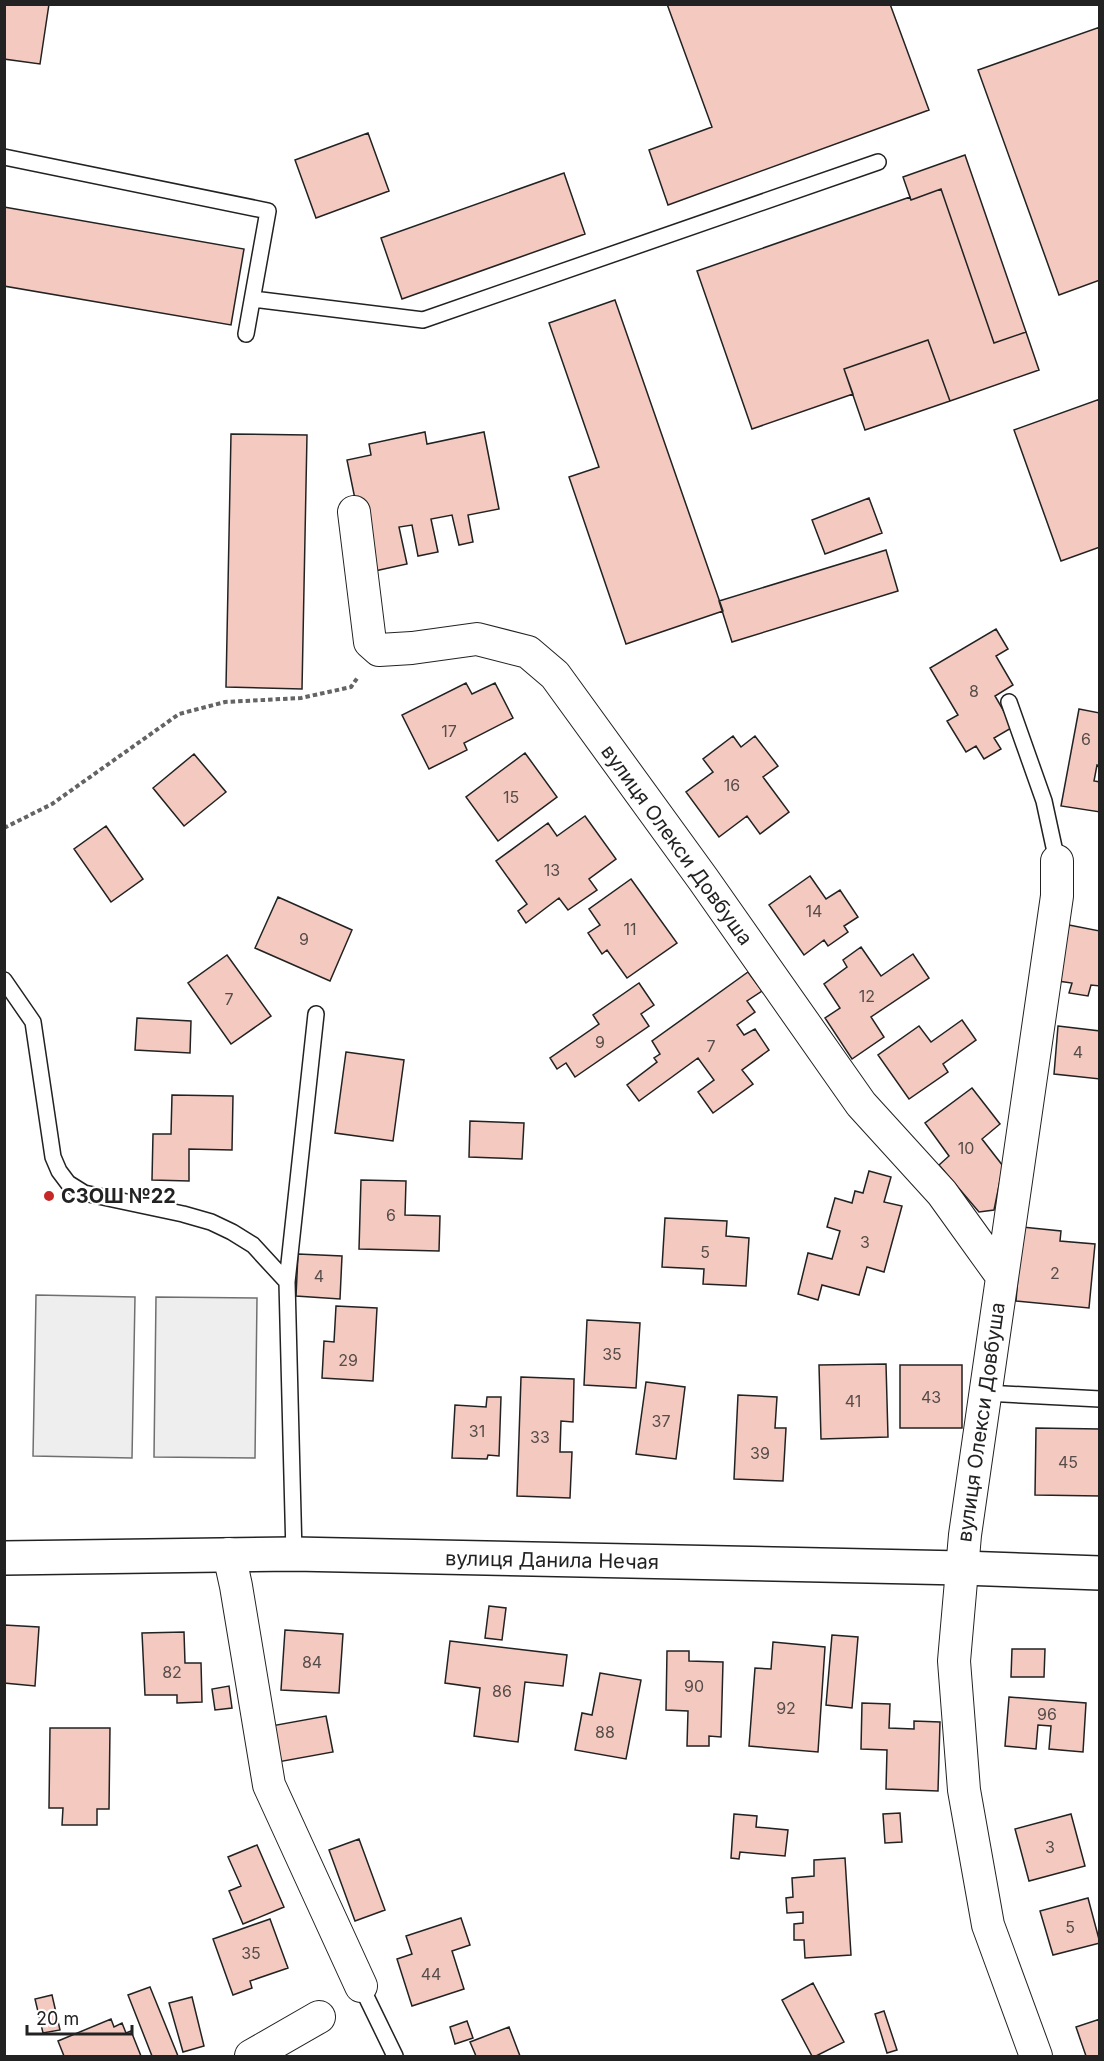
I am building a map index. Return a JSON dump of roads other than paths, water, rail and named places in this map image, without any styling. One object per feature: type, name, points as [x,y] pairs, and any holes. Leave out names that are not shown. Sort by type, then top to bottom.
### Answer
[{"type":"main road","name":"вулиця Данила Нечая","points":[[4,1557],[294,1554],[1100,1573]]},
{"type":"street","name":"вулиця Олекси Довбуша","points":[[354,512],[370,642],[379,650],[477,639],[528,652],[555,675],[703,879],[861,1104],[942,1193],[1001,1275]]},
{"type":"street","name":"вулиця Олекси Довбуша","points":[[1036,2056],[988,1925],[964,1790],[954,1661],[964,1535],[1057,896],[1057,861]]},
{"type":"street","points":[[229,1554],[269,1785],[361,1986]]},
{"type":"street","points":[[251,2056],[319,2017]]},
{"type":"lane","points":[[4,157],[268,211],[246,334]]},
{"type":"lane","points":[[253,299],[423,320],[878,162]]},
{"type":"lane","name":"вулиця Олекси Довбуша","points":[[1009,702],[1044,801],[1057,861]]},
{"type":"lane","points":[[4,980],[33,1022],[53,1157],[68,1183],[84,1193],[211,1222],[253,1245],[287,1282]]},
{"type":"lane","points":[[294,1554],[287,1282],[316,1014]]},
{"type":"lane","points":[[985,1394],[1100,1399]]},
{"type":"lane","points":[[361,1986],[395,2056]]},
{"type":"place","name":"СЗОШ №22","points":[[49,1196]]}]
